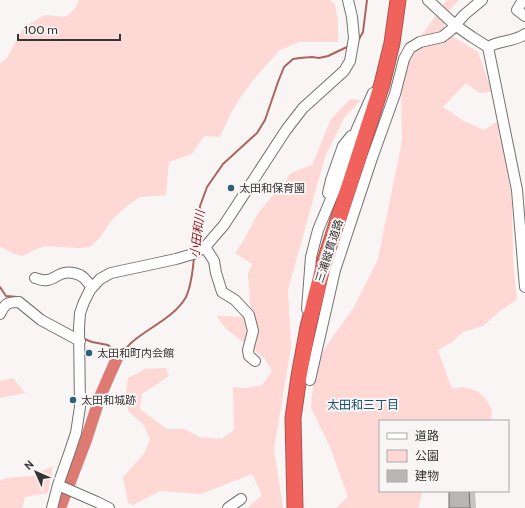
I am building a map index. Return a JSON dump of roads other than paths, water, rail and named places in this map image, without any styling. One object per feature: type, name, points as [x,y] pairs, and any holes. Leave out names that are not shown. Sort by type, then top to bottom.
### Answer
[{"type":"highway","name":"三浦縦貫道路","points":[[295,508],[293,429],[294,408],[305,378],[308,327],[318,284],[386,70],[394,30],[397,0]]},
{"type":"highway","name":"三浦縦貫道路","points":[[304,508],[302,400],[303,382],[311,328],[321,285],[386,85],[396,39],[402,0]]},
{"type":"street","points":[[52,508],[58,485],[76,433],[80,407],[80,313],[90,290],[100,279],[111,274],[193,254],[205,246],[224,225],[286,130],[303,108],[344,71],[350,61],[354,38],[352,17],[348,0]]},
{"type":"street","points":[[305,378],[299,359],[308,301],[311,257],[318,230],[382,69],[397,0]]},
{"type":"street","points":[[428,0],[455,25],[488,47],[517,190],[525,287]]},
{"type":"street","points":[[305,378],[336,270],[372,158],[395,94],[404,59],[410,48],[420,42],[442,37],[451,30],[464,15],[482,0]]},
{"type":"street","points":[[523,0],[517,10],[525,16]]},
{"type":"street","points":[[488,47],[495,43],[520,37],[525,34]]},
{"type":"street","points":[[205,246],[214,262],[222,292],[236,300],[249,315],[253,331],[248,350],[249,356],[256,361]]},
{"type":"street","points":[[35,278],[42,280],[53,279],[62,273],[69,272],[85,278],[92,288]]},
{"type":"street","points":[[0,314],[5,306],[10,302],[19,302],[41,320],[80,341]]},
{"type":"street","points":[[58,485],[109,508]]},
{"type":"street","points":[[228,508],[241,499]]},
{"type":"waterway","name":"小田和川","points":[[358,41],[363,32],[367,0]]},
{"type":"waterway","name":"小田和川","points":[[195,249],[200,206],[207,187],[223,164],[257,133],[265,120],[284,67],[293,59],[312,57],[319,58],[328,56],[349,46]]},
{"type":"waterway","name":"小田和川","points":[[82,338],[92,342],[108,345],[118,356],[138,337],[168,317],[181,304],[186,297],[189,288],[194,257]]},
{"type":"waterway","points":[[0,287],[6,296],[18,297]]},
{"type":"waterway","name":"小田和川","points":[[60,508],[86,440],[100,397],[118,356]]},
{"type":"place","name":"太田和保育園","points":[[231,188]]},
{"type":"place","name":"太田和町内会館","points":[[89,353]]},
{"type":"place","name":"太田和城跡","points":[[73,400]]},
{"type":"district","name":"太田和三丁目","points":[[363,404]]}]
